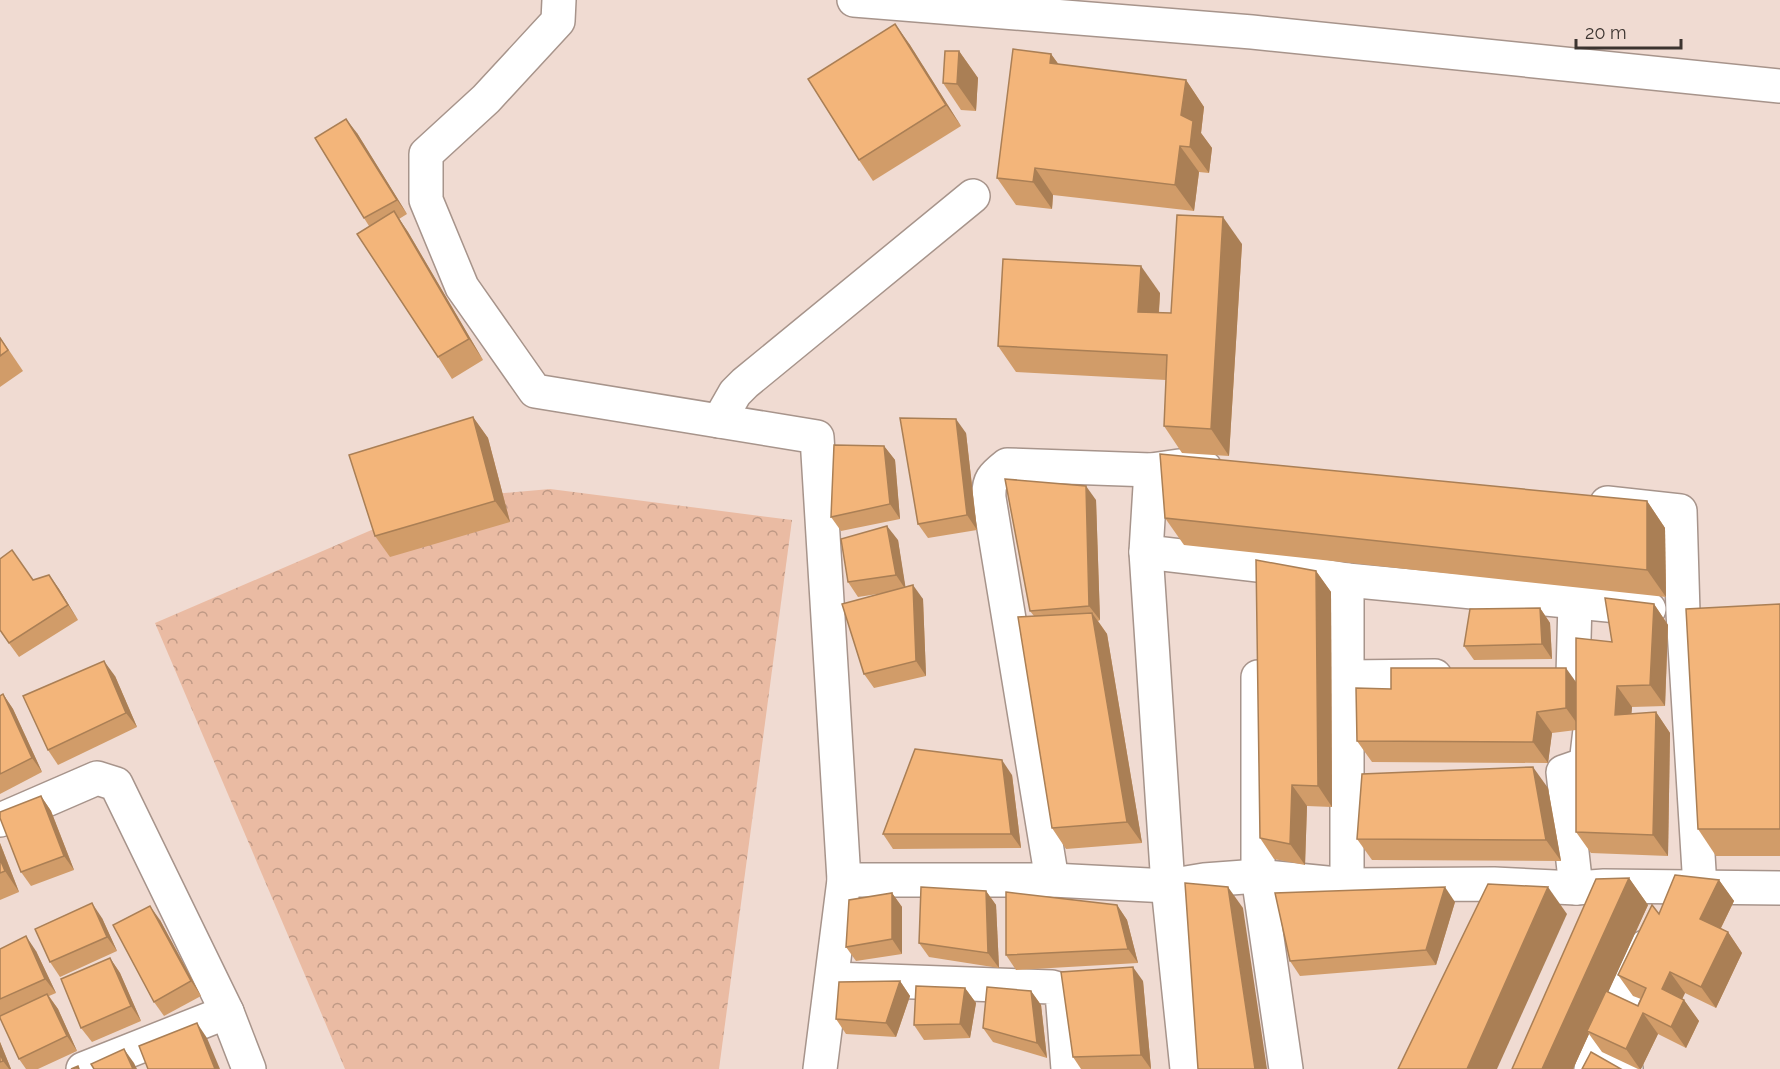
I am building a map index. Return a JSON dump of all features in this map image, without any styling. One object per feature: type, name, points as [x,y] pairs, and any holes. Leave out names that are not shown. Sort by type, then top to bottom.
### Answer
[{"type":"street","points":[[559,0],[558,21],[486,99],[426,154],[426,200],[462,287],[535,392],[818,437],[844,880],[820,1069]]},
{"type":"street","points":[[854,0],[1252,32],[1780,86]]},
{"type":"street","points":[[719,421],[735,393],[745,383],[973,196]]},
{"type":"street","points":[[1052,880],[988,498],[988,485],[995,475],[1007,465],[1151,470],[1179,466],[1239,471]]},
{"type":"street","points":[[1151,470],[1146,552],[1168,886],[1187,1069]]},
{"type":"street","points":[[1577,500],[1680,511],[1686,887],[1605,1064]]},
{"type":"street","points":[[1146,552],[1258,577],[1347,580],[1683,613],[1715,613]]},
{"type":"street","points":[[1347,580],[1347,885]]},
{"type":"street","points":[[1529,773],[1563,772],[1586,764],[1593,704],[1591,679],[1561,676],[1575,602]]},
{"type":"street","points":[[1258,649],[1258,876],[1286,1069]]},
{"type":"street","points":[[1347,677],[1466,676]]},
{"type":"street","points":[[1563,772],[1590,887],[1589,918]]},
{"type":"street","points":[[0,820],[97,778],[116,783],[227,1012],[249,1069]]},
{"type":"street","points":[[1347,781],[1382,780]]},
{"type":"street","points":[[844,880],[1052,880],[1168,886],[1204,880],[1258,876],[1347,885],[1494,884],[1780,888]]},
{"type":"street","points":[[1479,917],[1494,884]]},
{"type":"street","points":[[832,979],[1059,989],[1062,993],[1068,1069]]},
{"type":"street","points":[[83,1069],[227,1012]]},
{"type":"green space","points":[[550,489],[792,520],[719,1069],[345,1069],[155,623],[446,498]]},
{"type":"building","points":[[895,24],[946,105],[859,160],[808,79]]},
{"type":"building","points":[[1013,49],[1051,54],[1050,63],[1186,80],[1181,115],[1193,121],[1190,147],[1180,146],[1175,185],[1035,168],[1033,182],[997,178]]},
{"type":"building","points":[[945,51],[959,51],[957,84],[943,83]]},
{"type":"building","points":[[346,119],[397,200],[364,218],[315,138]]},
{"type":"building","points":[[394,211],[469,339],[438,357],[357,234]]},
{"type":"building","points":[[1177,215],[1223,217],[1211,429],[1164,426],[1167,355],[998,346],[1003,259],[1141,266],[1138,312],[1171,313]]},
{"type":"building","points":[[0,338],[8,350],[0,356]]},
{"type":"building","points":[[473,417],[495,501],[375,536],[349,455]]},
{"type":"building","points":[[900,418],[956,419],[967,515],[918,524]]},
{"type":"building","points":[[834,445],[884,446],[890,504],[831,517]]},
{"type":"building","points":[[1160,454],[1647,501],[1647,570],[1165,518]]},
{"type":"building","points":[[1005,479],[1086,486],[1089,606],[1030,611]]},
{"type":"building","points":[[887,526],[896,575],[848,582],[841,539]]},
{"type":"building","points":[[12,550],[33,580],[49,575],[68,605],[9,643],[0,630],[0,559]]},
{"type":"building","points":[[1256,560],[1316,571],[1318,786],[1292,785],[1290,844],[1260,838]]},
{"type":"building","points":[[913,585],[916,661],[864,674],[842,604]]},
{"type":"building","points":[[1605,598],[1654,604],[1650,685],[1617,686],[1615,715],[1656,712],[1653,835],[1576,832],[1576,638],[1612,642]]},
{"type":"building","points":[[1780,604],[1780,829],[1698,829],[1686,609]]},
{"type":"building","points":[[1540,608],[1542,644],[1464,646],[1470,609]]},
{"type":"building","points":[[1092,613],[1127,822],[1052,828],[1018,617]]},
{"type":"building","points":[[104,661],[126,713],[48,750],[23,696]]},
{"type":"building","points":[[1391,668],[1566,668],[1566,708],[1537,712],[1533,742],[1357,741],[1356,688],[1391,689]]},
{"type":"building","points":[[3,694],[32,758],[0,774],[0,696]]},
{"type":"building","points":[[915,749],[1002,760],[1011,834],[883,834]]},
{"type":"building","points":[[1533,767],[1546,840],[1357,839],[1362,774]]},
{"type":"building","points":[[41,796],[64,856],[21,872],[0,818],[0,812]]},
{"type":"building","points":[[0,859],[5,871],[0,873]]},
{"type":"building","points":[[1675,875],[1719,880],[1700,919],[1728,932],[1701,987],[1670,972],[1662,989],[1684,1000],[1671,1027],[1643,1013],[1626,1049],[1587,1031],[1606,991],[1638,1006],[1646,988],[1618,975],[1652,905],[1659,914]]},
{"type":"building","points":[[1629,878],[1542,1069],[1512,1069],[1596,879]]},
{"type":"building","points":[[1185,883],[1228,887],[1255,1069],[1198,1069]]},
{"type":"building","points":[[1488,884],[1548,887],[1467,1069],[1398,1069]]},
{"type":"building","points":[[921,887],[986,891],[988,953],[919,943]]},
{"type":"building","points":[[1445,887],[1426,950],[1290,961],[1275,893]]},
{"type":"building","points":[[1006,892],[1117,905],[1128,949],[1006,955]]},
{"type":"building","points":[[892,893],[892,939],[846,947],[849,900]]},
{"type":"building","points":[[92,903],[107,937],[50,962],[35,929]]},
{"type":"building","points":[[150,906],[191,981],[154,1002],[113,925]]},
{"type":"building","points":[[26,936],[45,979],[0,999],[0,949]]},
{"type":"building","points":[[110,958],[131,1006],[81,1028],[61,979]]},
{"type":"building","points":[[1133,967],[1141,1055],[1073,1057],[1061,972]]},
{"type":"building","points":[[900,981],[886,1023],[836,1019],[839,982]]},
{"type":"building","points":[[916,986],[965,988],[960,1024],[914,1025]]},
{"type":"building","points":[[987,987],[1031,991],[1037,1043],[983,1028]]},
{"type":"building","points":[[47,994],[67,1036],[19,1059],[0,1016]]},
{"type":"building","points":[[197,1023],[215,1069],[148,1069],[139,1046]]},
{"type":"building","points":[[124,1049],[133,1069],[94,1069],[91,1064]]},
{"type":"building","points":[[1591,1052],[1621,1069],[1582,1069]]}]
